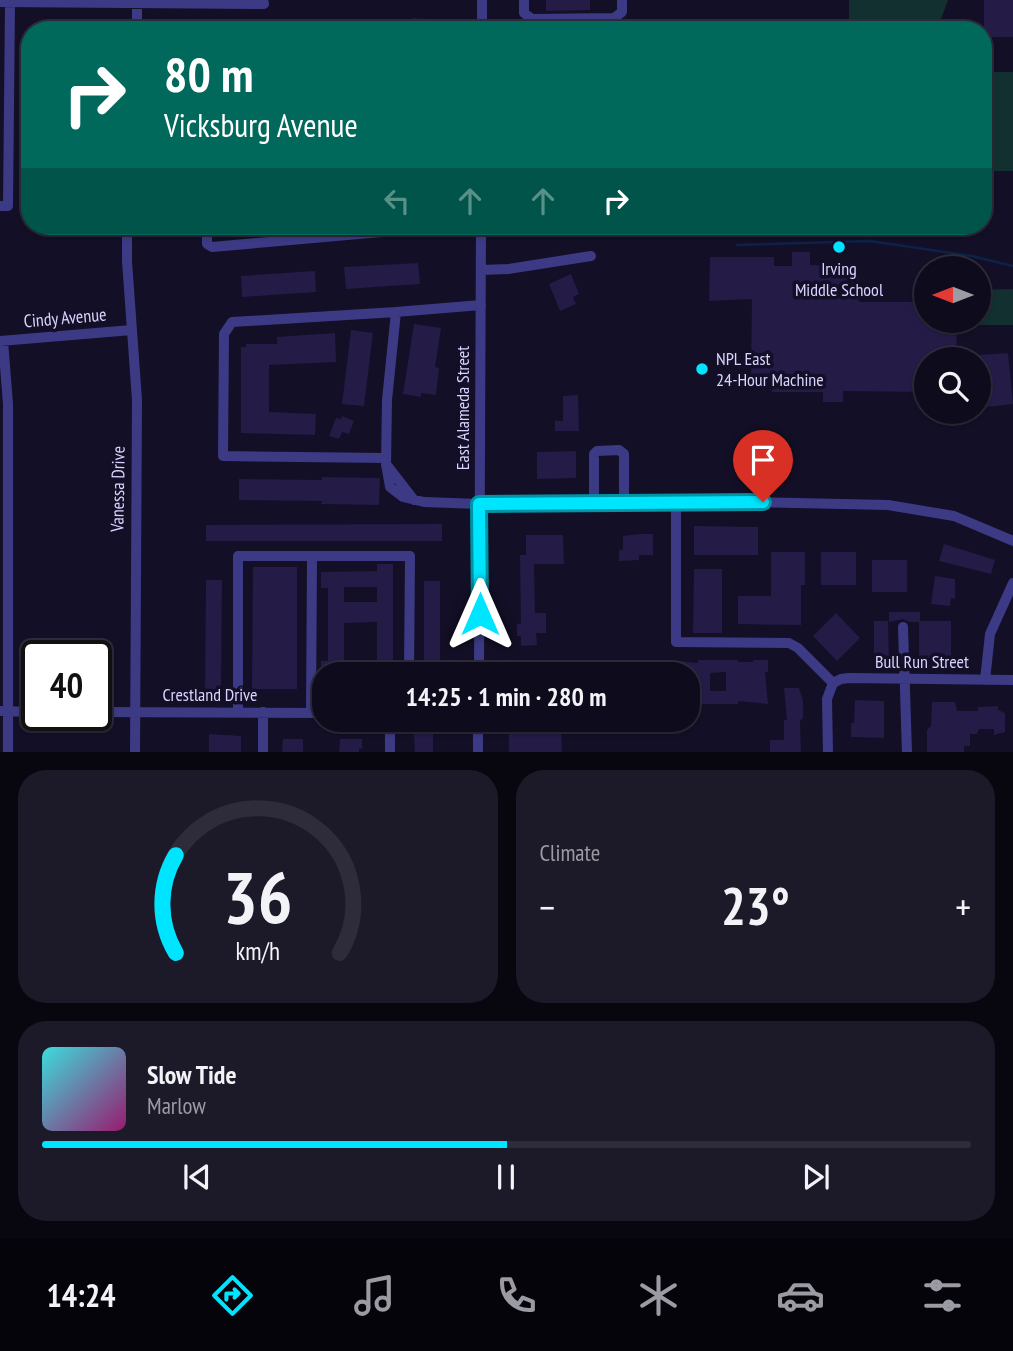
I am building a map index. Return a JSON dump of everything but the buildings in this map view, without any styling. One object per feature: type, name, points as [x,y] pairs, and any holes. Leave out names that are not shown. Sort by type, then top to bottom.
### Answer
[{"type":"street","points":[[482,0],[482,21]]},
{"type":"street","points":[[524,0],[524,11],[528,17],[546,19],[614,18],[622,12],[622,0]]},
{"type":"street","points":[[4,206],[5,2],[263,2]]},
{"type":"street","points":[[137,2],[137,21]]},
{"type":"street","name":"Vanessa Drive","points":[[127,235],[137,400],[135,752]]},
{"type":"street","points":[[207,235],[207,244],[212,247],[348,235]]},
{"type":"street","name":"East Alameda Street","points":[[479,662],[481,235]]},
{"type":"street","points":[[481,271],[591,256]]},
{"type":"street","points":[[386,461],[223,456],[224,334],[232,322],[481,305]]},
{"type":"street","points":[[396,312],[387,400],[386,461],[390,487],[396,494],[414,500],[479,504],[676,502],[888,505],[954,516],[1013,541]]},
{"type":"street","name":"Cindy Avenue","points":[[2,341],[132,330]]},
{"type":"street","points":[[2,341],[8,404],[4,711],[8,752]]},
{"type":"street","points":[[594,503],[594,454],[597,451],[619,450],[624,454],[624,503]]},
{"type":"street","points":[[676,502],[676,642],[789,643],[798,648],[833,683],[827,699],[828,752]]},
{"type":"street","points":[[238,712],[238,556],[410,556],[409,662]]},
{"type":"street","points":[[311,713],[312,556]]},
{"type":"street","points":[[985,680],[990,634],[998,611],[1013,583]]},
{"type":"street","points":[[903,627],[907,752]]},
{"type":"street","name":"Bull Run Street","points":[[833,683],[849,678],[1013,680]]},
{"type":"street","name":"Crestland Drive","points":[[112,712],[311,713]]},
{"type":"street","points":[[262,752],[263,712]]},
{"type":"street","points":[[390,732],[390,752]]},
{"type":"street","points":[[478,732],[478,752]]},
{"type":"green space","points":[[849,0],[948,0],[940,21],[849,21]]},
{"type":"green space","points":[[992,72],[1013,72],[1013,171],[992,171]]},
{"type":"green space","points":[[1013,289],[1013,325],[991,325],[991,290]]},
{"type":"waterway","points":[[737,245],[870,241],[972,256],[1013,266]]},
{"type":"place","name":"Irving Middle School","points":[[839,247]]},
{"type":"place","name":"NPL East 24-Hour Machine","points":[[702,369]]},
{"type":"route","points":[[480,614],[479,504],[763,502]]}]
